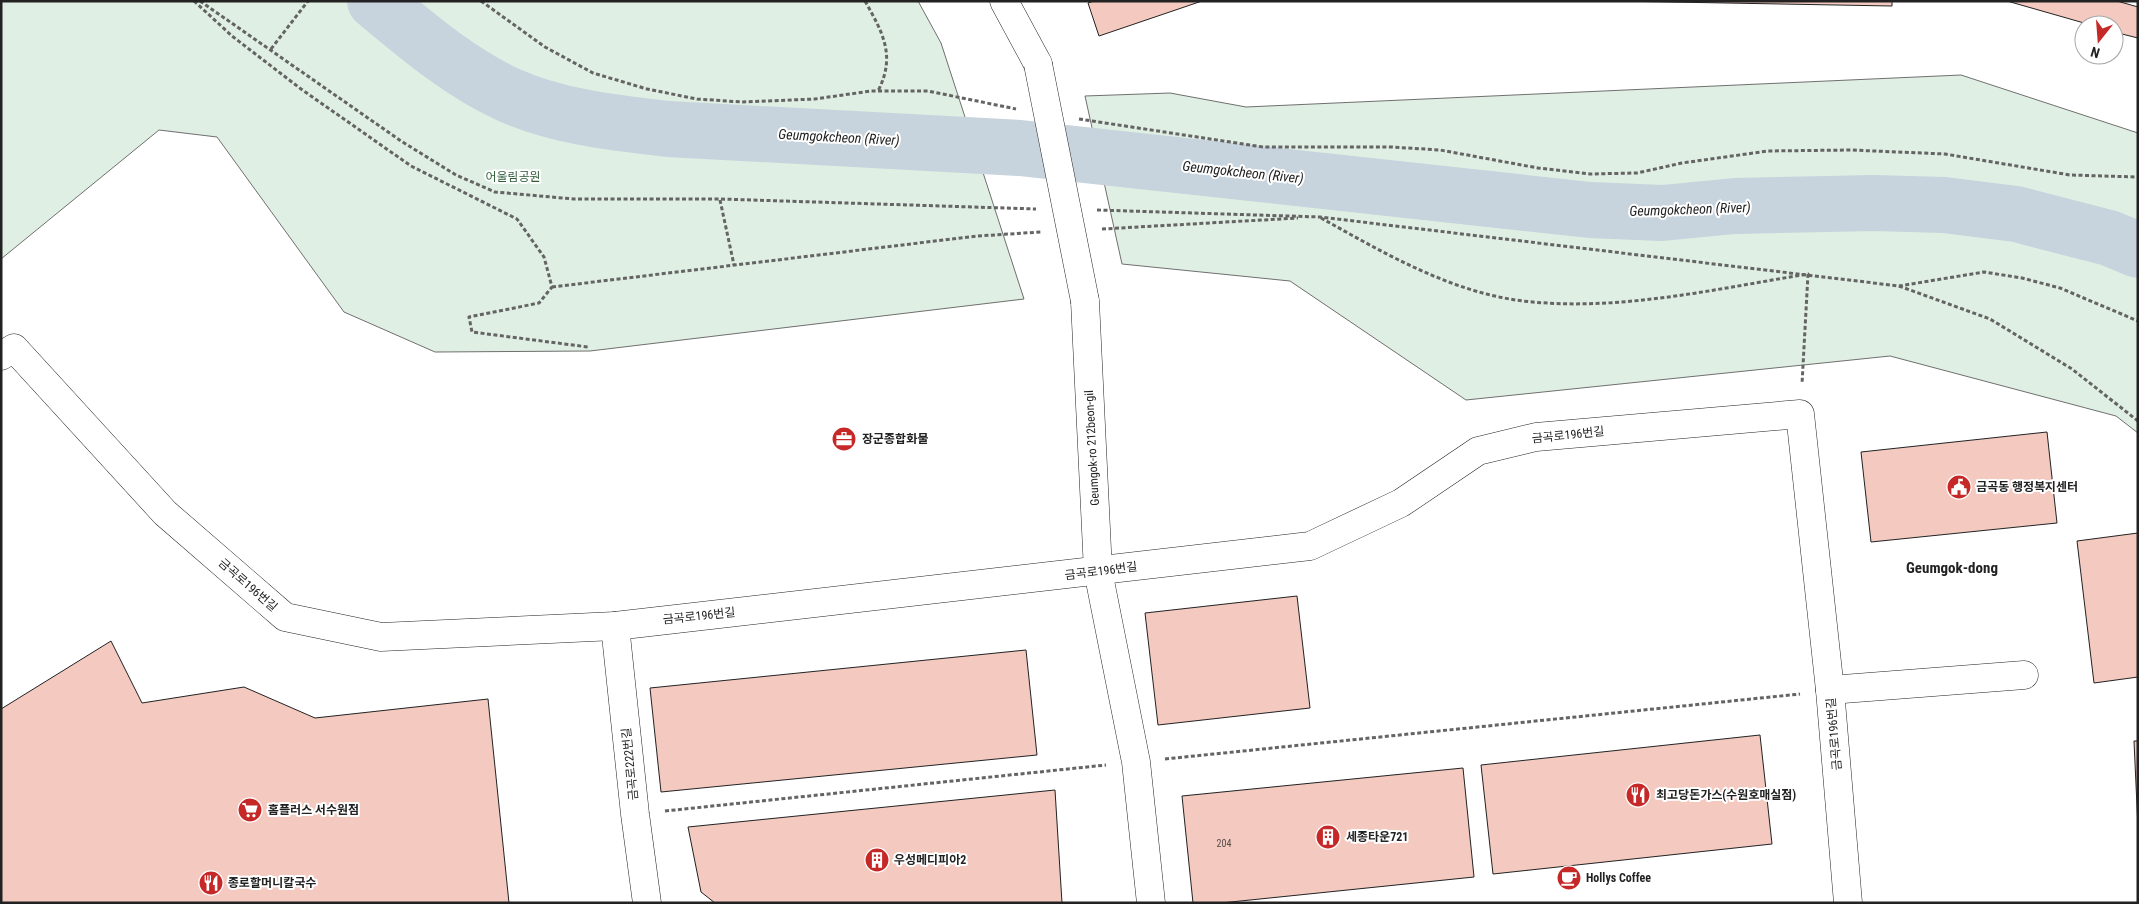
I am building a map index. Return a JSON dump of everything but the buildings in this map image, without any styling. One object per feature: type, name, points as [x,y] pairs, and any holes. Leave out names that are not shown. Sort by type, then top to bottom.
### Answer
[{"type":"street","name":"Geumgok-ro 212beon-gil","points":[[1004,1],[1038,64],[1085,301],[1098,571],[1136,762],[1151,903]]},
{"type":"street","name":"금곡로196번길","points":[[1,356],[14,348],[165,513],[285,617],[381,637],[616,626],[1310,546],[1401,503],[1478,451],[1536,437],[1800,414],[1830,690],[1848,903]]},
{"type":"street","name":"금곡로222번길","points":[[616,626],[635,814],[647,903]]},
{"type":"street","points":[[1830,690],[2024,675]]},
{"type":"path","points":[[194,1],[232,36],[300,89],[411,166],[517,219],[544,256],[552,287]]},
{"type":"path","points":[[200,1],[401,141],[456,175],[495,192],[574,199],[720,199],[1045,209]]},
{"type":"path","points":[[270,49],[308,1]]},
{"type":"path","points":[[481,1],[545,47],[592,73],[646,89],[697,99],[742,102],[815,99],[878,91],[928,91],[1023,110]]},
{"type":"path","points":[[865,1],[882,30],[887,59],[886,76],[878,91]]},
{"type":"path","points":[[1071,118],[1263,147],[1392,146],[1440,150],[1538,168],[1590,174],[1637,173],[1682,163],[1768,152],[1851,150],[1945,154],[2070,175],[2138,177]]},
{"type":"path","points":[[720,199],[734,265]]},
{"type":"path","points":[[1094,210],[1320,217],[1899,286],[1990,320],[2072,369],[2138,421]]},
{"type":"path","points":[[1094,229],[1320,217],[1401,262],[1430,274],[1477,290],[1522,301],[1567,304],[1654,299],[1808,274]]},
{"type":"path","points":[[588,347],[472,332],[469,317],[539,303],[552,287],[976,236],[1045,232]]},
{"type":"path","points":[[1899,286],[1984,272],[2022,278],[2060,288],[2138,321]]},
{"type":"path","points":[[1800,414],[1808,274]]},
{"type":"path","points":[[635,814],[1830,690]]},
{"type":"green space","name":"어울림공원","points":[[1,1],[918,1],[941,43],[1024,299],[590,351],[435,352],[344,312],[217,137],[159,130],[1,259]]},
{"type":"green space","points":[[1961,75],[2138,133],[2138,433],[2116,416],[1890,356],[1466,400],[1290,281],[1122,264],[1085,96],[1170,93],[1246,107]]},
{"type":"waterway","name":"Geumgokcheon (River)","points":[[375,1],[456,65],[491,86],[528,103],[547,109],[607,121],[668,129],[1020,148],[1590,210],[1662,213],[1735,206],[1874,203],[1944,205],[2016,214],[2109,238],[2138,250]]},
{"type":"place","name":"장군종합화물","points":[[844,439]]},
{"type":"place","name":"금곡동 행정복지센터","points":[[1959,487]]},
{"type":"place","name":"최고당돈가스(수원호매실점)","points":[[1638,795]]},
{"type":"place","name":"홈플러스 서수원점","points":[[250,810]]},
{"type":"place","name":"세종타운721","points":[[1328,837]]},
{"type":"place","name":"우성메디피아2","points":[[877,860]]},
{"type":"place","name":"Hollys Coffee","points":[[1569,878]]},
{"type":"place","name":"종로할머니칼국수","points":[[211,883]]},
{"type":"district","name":"Geumgok-dong","points":[[1952,568]]}]
